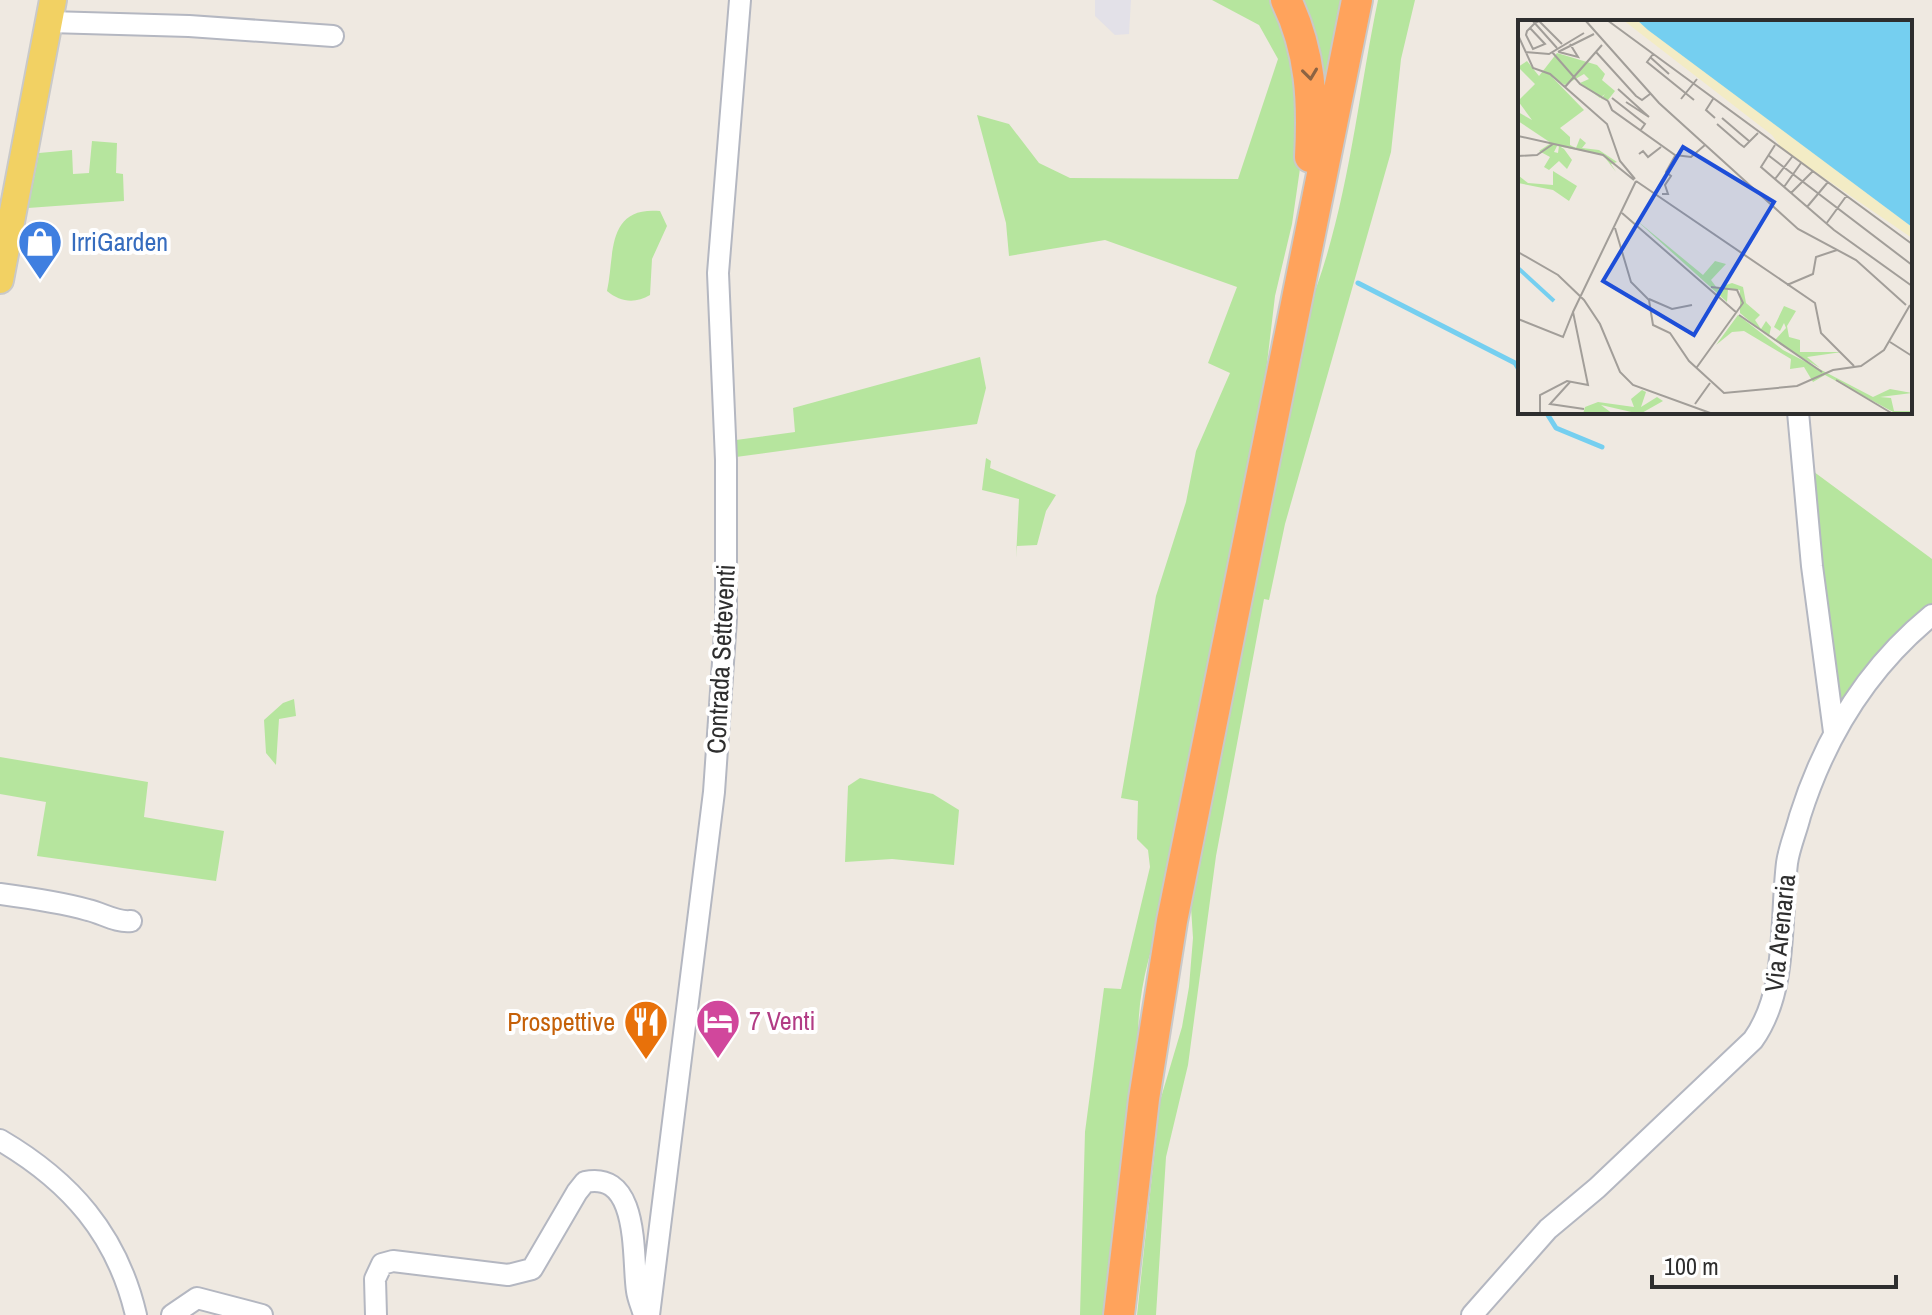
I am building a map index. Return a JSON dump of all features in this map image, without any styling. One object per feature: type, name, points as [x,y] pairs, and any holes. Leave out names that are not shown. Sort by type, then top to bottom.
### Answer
[{"type":"highway","points":[[1286,0],[1301,36],[1311,80],[1303,262]]},
{"type":"highway","points":[[1119,1315],[1144,1099],[1174,907],[1357,0]]},
{"type":"highway","points":[[1343,68],[1365,0]]},
{"type":"main road","points":[[0,280],[51,11]]},
{"type":"street","name":"Contrada Setteventi","points":[[647,1315],[714,792],[726,619],[726,460],[718,273],[740,0]]},
{"type":"street","points":[[51,11],[189,26],[333,36]]},
{"type":"street","points":[[1798,414],[1812,566],[1834,732]]},
{"type":"street","name":"Via Arenaria","points":[[1472,1315],[1548,1229],[1597,1188],[1753,1040],[1769,1018],[1776,993],[1787,858],[1807,793],[1848,706],[1884,662],[1932,615]]},
{"type":"street","points":[[0,894],[42,900],[97,912],[123,922],[131,921]]},
{"type":"street","points":[[0,1140],[40,1163],[94,1220],[124,1276],[136,1315]]},
{"type":"street","points":[[376,1315],[375,1279],[382,1264],[393,1261],[508,1275],[532,1269],[577,1192],[585,1182],[595,1179],[609,1185],[623,1201],[632,1222],[637,1290],[647,1315]]},
{"type":"street","points":[[172,1315],[197,1298],[262,1315]]},
{"type":"shaded area","points":[[1095,0],[1131,0],[1129,34],[1115,35],[1095,16]]},
{"type":"green space","points":[[1212,0],[1277,0],[1306,127],[1292,224],[1275,296],[1254,472],[1168,904],[1153,944],[1143,986],[1138,1028],[1140,1072],[1108,1315],[1080,1315],[1085,1132],[1104,988],[1121,989],[1150,867],[1148,850],[1137,839],[1138,801],[1121,798],[1156,596],[1186,502],[1196,451],[1230,373],[1208,363],[1237,287],[1105,240],[1009,256],[1006,223],[977,115],[1009,124],[1039,163],[1070,178],[1238,179],[1278,59],[1259,25]]},
{"type":"green space","points":[[1296,0],[1345,0],[1326,93]]},
{"type":"green space","points":[[1378,0],[1415,0],[1401,59],[1391,152],[1285,524],[1269,600],[1264,599],[1216,856],[1188,1065],[1166,1157],[1156,1315],[1137,1315],[1160,1101],[1182,1027],[1189,987],[1193,938],[1190,892],[1304,319],[1319,281],[1341,202]]},
{"type":"green space","points":[[92,141],[117,143],[116,173],[123,174],[124,201],[28,208],[39,153],[72,150],[73,174],[89,173]]},
{"type":"green space","points":[[660,211],[667,226],[652,259],[650,295],[633,301],[617,298],[607,291],[613,249],[621,225],[630,216]]},
{"type":"green space","points":[[980,357],[986,388],[977,424],[736,457],[736,440],[795,432],[793,408]]},
{"type":"green space","points":[[986,458],[991,461],[990,468],[1056,495],[1046,511],[1037,545],[1017,546],[1016,558],[1019,499],[982,490]]},
{"type":"green space","points":[[1806,466],[1932,559],[1932,612],[1837,719]]},
{"type":"green space","points":[[294,699],[296,716],[279,719],[276,765],[266,753],[264,720],[283,703]]},
{"type":"green space","points":[[0,757],[148,782],[144,817],[224,831],[216,881],[37,856],[46,802],[0,794]]},
{"type":"green space","points":[[860,778],[933,794],[959,810],[954,865],[892,859],[845,862],[848,786]]},
{"type":"waterway","points":[[1358,283],[1515,363],[1518,368]]},
{"type":"waterway","points":[[1547,414],[1556,428],[1602,447]]},
{"type":"place","name":"IrriGarden","points":[[40,281]]},
{"type":"place","name":"7 Venti","points":[[718,1060]]},
{"type":"place","name":"Prospettive","points":[[646,1061]]}]
